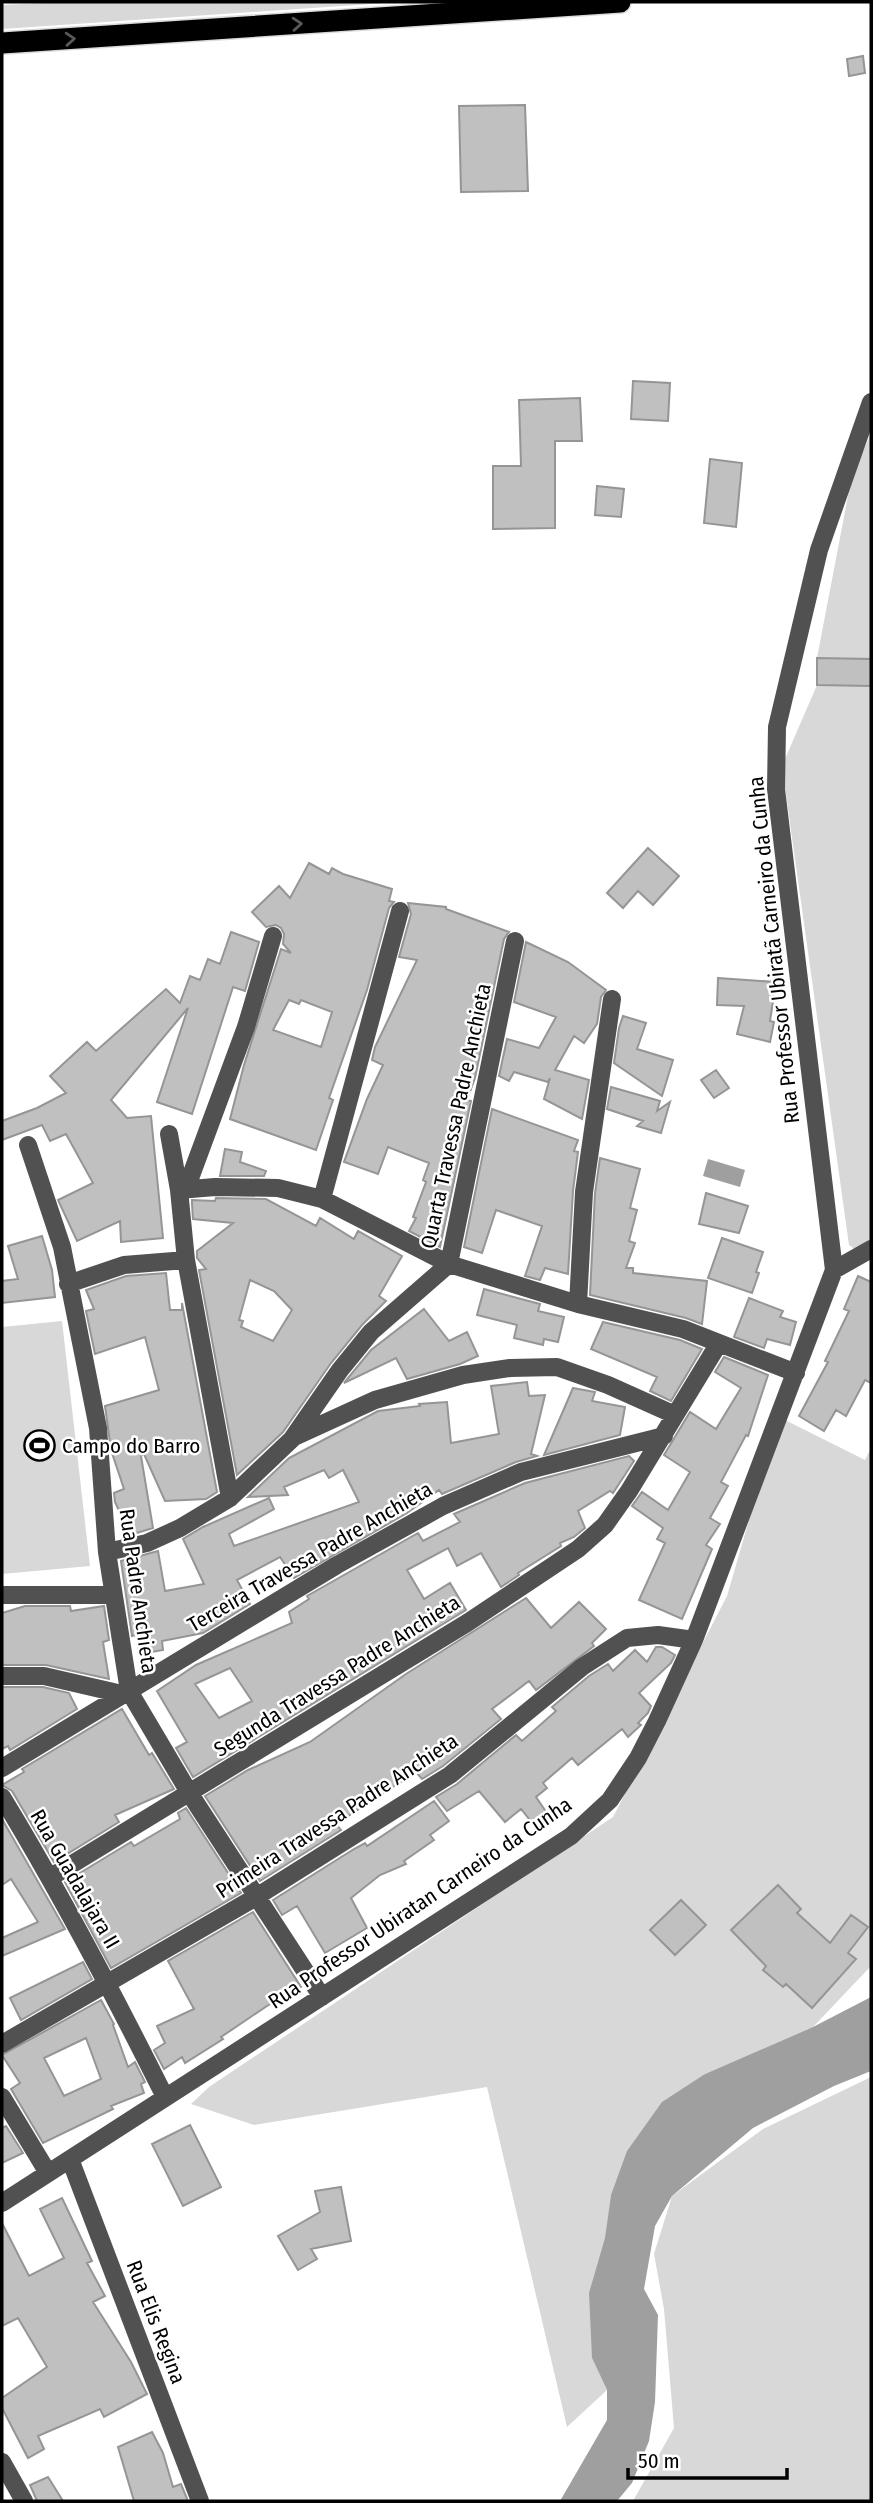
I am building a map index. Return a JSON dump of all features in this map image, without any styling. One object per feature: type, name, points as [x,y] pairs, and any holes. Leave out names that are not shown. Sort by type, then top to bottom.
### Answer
[{"type":"highway","points":[[2,43],[620,2]]},
{"type":"street","name":"Rua Professor Ubiratã Carneiro da Cunha","points":[[796,1373],[834,1270],[776,789],[777,727],[819,550],[871,402]]},
{"type":"street","points":[[323,1199],[400,911]]},
{"type":"street","points":[[183,1190],[246,1027],[273,936]]},
{"type":"street","name":"Quarta Travessa Padre Anchieta","points":[[107,1552],[147,1543],[180,1528],[230,1498],[292,1439],[340,1370],[371,1332],[449,1264],[515,941]]},
{"type":"street","points":[[578,1304],[584,1192],[612,999]]},
{"type":"street","points":[[169,1134],[183,1190],[186,1260],[230,1498]]},
{"type":"street","name":"Rua Padre Anchieta","points":[[28,1145],[62,1247],[98,1428],[107,1552],[126,1692],[322,1997]]},
{"type":"street","points":[[183,1190],[215,1186],[278,1188],[323,1199],[449,1264],[578,1304],[683,1329],[796,1373]]},
{"type":"street","points":[[834,1270],[871,1249]]},
{"type":"street","points":[[68,1284],[124,1265],[186,1260]]},
{"type":"street","name":"Segunda Travessa Padre Anchieta","points":[[51,1877],[467,1623],[578,1549],[605,1525],[629,1491],[719,1343]]},
{"type":"street","points":[[292,1439],[376,1400],[463,1375],[510,1368],[557,1367],[608,1385],[675,1415]]},
{"type":"street","name":"Rua Professor Ubiratan Carneiro da Cunha","points":[[2,2203],[571,1836],[610,1800],[638,1758],[694,1640],[796,1373]]},
{"type":"street","name":"Terceira Travessa Padre Anchieta","points":[[2,1768],[337,1565],[443,1506],[521,1472],[664,1436]]},
{"type":"street","points":[[2,1595],[112,1595]]},
{"type":"street","name":"Primeira Travessa Padre Anchieta","points":[[2,2044],[256,1897],[450,1775],[582,1667],[627,1638],[658,1635],[694,1640]]},
{"type":"street","points":[[2,1676],[44,1676],[126,1692]]},
{"type":"street","name":"Rua Guadalajara II","points":[[2,1797],[51,1877],[165,2097]]},
{"type":"street","points":[[2,2097],[48,2173]]},
{"type":"street","name":"Rua Elis Regina","points":[[70,2159],[200,2501]]},
{"type":"street","points":[[2,2462],[24,2501]]},
{"type":"shaded area","points":[[64,2],[401,2],[2,29],[2,5]]},
{"type":"shaded area","points":[[871,434],[871,1261],[849,1245],[782,766],[817,685],[817,658],[852,475]]},
{"type":"shaded area","points":[[708,1159],[745,1170],[740,1187],[703,1176]]},
{"type":"shaded area","name":"Campo do Barro","points":[[62,1321],[90,1566],[2,1574],[2,1327]]},
{"type":"shaded area","points":[[779,1417],[865,1460],[871,1448],[871,1966],[813,2027],[705,2074],[611,2195],[592,2358],[607,2390],[567,2427],[487,2087],[254,2125],[191,2104],[209,2087],[613,1817],[727,1596]]},
{"type":"shaded area","points":[[871,1997],[871,2071],[834,2086],[753,2128],[672,2196],[655,2226],[644,2289],[658,2315],[655,2402],[649,2441],[632,2483],[617,2501],[560,2501],[607,2420],[607,2390],[592,2358],[589,2293],[605,2238],[611,2195],[627,2151],[662,2102],[705,2074],[813,2027]]},
{"type":"shaded area","points":[[871,2077],[871,2501],[633,2501],[674,2428],[664,2309],[654,2254],[672,2196],[763,2129]]},
{"type":"building","points":[[863,56],[865,73],[849,76],[847,59]]},
{"type":"building","points":[[525,105],[528,191],[461,192],[459,106]]},
{"type":"building","points":[[633,381],[670,383],[668,421],[631,419]]},
{"type":"building","points":[[580,398],[582,441],[555,441],[555,528],[493,529],[493,466],[521,466],[519,400]]},
{"type":"building","points":[[710,459],[742,463],[736,527],[704,523]]},
{"type":"building","points":[[597,486],[624,489],[621,517],[595,515]]},
{"type":"building","points":[[817,658],[871,659],[871,686],[817,685]]},
{"type":"building","points":[[648,848],[679,876],[653,905],[638,891],[623,908],[607,893]]},
{"type":"building","points":[[309,863],[329,874],[332,868],[392,889],[389,901],[394,902],[389,908],[367,990],[329,1098],[333,1100],[316,1150],[230,1119],[244,1065],[281,949],[291,953],[283,944],[284,934],[281,928],[276,925],[266,927],[252,912],[279,886],[290,898]],"holes":[[[289,1000],[299,1004],[301,1000],[332,1012],[321,1047],[273,1030]]]},
{"type":"building","points":[[408,903],[446,907],[509,932],[504,939],[475,1078],[467,1100],[471,1101],[440,1247],[409,1231],[416,1218],[413,1217],[426,1182],[423,1180],[429,1163],[388,1147],[378,1174],[344,1162],[367,1099],[383,1065],[372,1060],[375,1047],[417,960],[399,957],[411,914]]},
{"type":"building","points":[[231,932],[259,942],[245,991],[233,987],[192,1114],[157,1102],[188,1008],[111,1100],[127,1118],[151,1116],[163,1238],[121,1242],[120,1221],[77,1241],[58,1200],[93,1183],[66,1134],[50,1141],[42,1125],[2,1140],[2,1121],[37,1108],[66,1093],[50,1076],[87,1042],[96,1051],[166,989],[180,1003],[190,976],[200,980],[208,959],[220,964]]},
{"type":"building","points":[[526,942],[568,962],[606,990],[601,997],[597,1024],[584,1043],[574,1036],[555,1070],[589,1080],[582,1119],[544,1099],[550,1078],[548,1082],[514,1072],[509,1081],[499,1076],[507,1039],[539,1048],[556,1017],[514,1002]]},
{"type":"building","points":[[718,978],[776,982],[770,1042],[737,1034],[744,1006],[717,1005]]},
{"type":"building","points":[[623,1016],[646,1023],[637,1049],[673,1060],[662,1096],[614,1063]]},
{"type":"building","points":[[716,1070],[729,1088],[714,1098],[701,1080]]},
{"type":"building","points":[[611,1087],[660,1101],[657,1111],[670,1102],[661,1133],[637,1126],[643,1121],[607,1109]]},
{"type":"building","points":[[492,1109],[578,1140],[574,1151],[578,1152],[568,1274],[545,1268],[540,1280],[525,1276],[542,1226],[496,1210],[482,1253],[464,1247]]},
{"type":"building","points":[[225,1149],[242,1152],[240,1162],[266,1171],[264,1176],[220,1176]]},
{"type":"building","points":[[600,1158],[640,1169],[630,1208],[637,1210],[629,1241],[635,1243],[626,1268],[633,1268],[633,1273],[707,1281],[702,1324],[590,1295],[595,1193]]},
{"type":"building","points":[[706,1193],[748,1206],[739,1233],[699,1224]]},
{"type":"building","points":[[216,1198],[266,1199],[316,1226],[320,1218],[354,1239],[358,1231],[402,1256],[379,1296],[386,1301],[331,1363],[283,1432],[237,1475],[199,1270],[206,1269],[197,1258],[197,1251],[233,1223],[193,1219],[192,1200],[215,1201]],"holes":[[[250,1280],[274,1291],[292,1310],[273,1341],[241,1327],[243,1321],[239,1320]]]},
{"type":"building","points":[[42,1236],[52,1270],[55,1297],[2,1303],[2,1281],[18,1279],[8,1246]]},
{"type":"building","points":[[722,1238],[763,1252],[752,1293],[708,1278]]},
{"type":"building","points":[[166,1273],[170,1310],[182,1310],[182,1303],[217,1492],[206,1499],[165,1501],[144,1454],[141,1456],[153,1528],[130,1535],[115,1502],[114,1493],[124,1489],[111,1450],[105,1406],[159,1390],[145,1337],[95,1354],[86,1311],[94,1309],[86,1290],[126,1276]]},
{"type":"building","points":[[858,1276],[871,1282],[871,1383],[865,1380],[846,1416],[836,1410],[824,1431],[799,1416],[828,1362],[825,1361],[849,1311],[844,1309]]},
{"type":"building","points":[[484,1289],[540,1304],[538,1311],[564,1317],[558,1342],[544,1339],[543,1345],[514,1338],[517,1325],[477,1315]]},
{"type":"building","points":[[749,1298],[783,1311],[780,1317],[796,1322],[790,1345],[767,1339],[764,1348],[734,1337]]},
{"type":"building","points":[[424,1309],[449,1341],[467,1332],[478,1356],[407,1379],[396,1358],[344,1383],[371,1350]]},
{"type":"building","points":[[603,1322],[680,1340],[702,1349],[671,1401],[650,1391],[657,1377],[591,1349]]},
{"type":"building","points":[[724,1357],[768,1375],[748,1436],[746,1435],[721,1482],[728,1486],[710,1518],[720,1524],[706,1545],[712,1549],[682,1619],[639,1600],[665,1543],[657,1539],[663,1528],[632,1506],[642,1492],[668,1510],[690,1472],[664,1455],[690,1412],[716,1429],[741,1388],[715,1372]]},
{"type":"building","points":[[527,1382],[529,1396],[545,1395],[531,1454],[537,1456],[516,1462],[442,1494],[439,1490],[407,1513],[294,1578],[280,1557],[237,1580],[250,1604],[203,1633],[162,1641],[163,1650],[140,1654],[136,1635],[132,1636],[121,1561],[158,1551],[165,1591],[204,1584],[183,1539],[203,1527],[269,1498],[274,1509],[229,1534],[234,1546],[359,1502],[343,1470],[329,1478],[324,1470],[284,1487],[288,1495],[248,1497],[289,1458],[378,1411],[420,1406],[419,1404],[447,1402],[451,1443],[499,1434],[491,1386]]},
{"type":"building","points":[[573,1388],[595,1392],[592,1401],[625,1407],[620,1435],[544,1455]]},
{"type":"building","points":[[629,1456],[634,1461],[613,1493],[610,1491],[578,1511],[585,1528],[501,1587],[481,1553],[457,1566],[448,1548],[407,1570],[424,1599],[450,1583],[466,1610],[193,1777],[176,1748],[187,1742],[157,1691],[196,1665],[292,1623],[289,1612],[309,1599],[307,1596],[418,1533],[423,1541],[460,1522],[454,1514],[525,1483]],"holes":[[[230,1668],[252,1701],[219,1718],[195,1684]]]},
{"type":"building","points":[[526,1598],[551,1628],[579,1602],[606,1629],[592,1643],[594,1646],[536,1690],[529,1681],[492,1709],[501,1719],[443,1766],[422,1779],[416,1772],[336,1824],[341,1830],[260,1881],[205,1796],[248,1770],[310,1742],[406,1674]]},
{"type":"building","points":[[25,1606],[70,1606],[71,1611],[104,1606],[109,1640],[103,1642],[109,1679],[46,1665],[2,1665],[2,1613]]},
{"type":"building","points":[[656,1647],[662,1647],[675,1655],[671,1663],[639,1693],[651,1706],[638,1723],[641,1725],[628,1737],[622,1729],[578,1765],[572,1758],[543,1783],[547,1788],[536,1797],[551,1819],[537,1829],[521,1809],[505,1822],[479,1791],[447,1811],[436,1797],[457,1784],[516,1735],[522,1741],[556,1711],[552,1707],[589,1676],[608,1664],[613,1671],[635,1650],[647,1662]]},
{"type":"building","points":[[2,1687],[43,1687],[69,1693],[77,1709],[10,1750],[8,1746],[2,1749]]},
{"type":"building","points":[[122,1709],[149,1755],[152,1753],[174,1789],[115,1815],[119,1822],[54,1862],[12,1791],[2,1785],[24,1772],[22,1769]]},
{"type":"building","points":[[434,1801],[449,1821],[430,1835],[434,1840],[404,1861],[406,1864],[380,1875],[351,1898],[367,1928],[325,1953],[297,1906],[282,1915],[273,1900],[354,1849],[365,1843],[367,1846]]},
{"type":"building","points":[[186,1808],[241,1893],[111,1968],[65,1882],[131,1842],[134,1846],[180,1819],[178,1813]]},
{"type":"building","points":[[2,1819],[65,1929],[2,1956],[2,1938],[38,1922],[11,1879],[2,1885]]},
{"type":"building","points":[[778,1885],[801,1909],[797,1913],[830,1943],[851,1915],[868,1927],[848,1953],[856,1959],[812,2008],[786,1984],[783,1987],[763,1970],[766,1966],[731,1930]]},
{"type":"building","points":[[681,1900],[706,1925],[675,1955],[650,1930]]},
{"type":"building","points":[[253,1912],[301,1987],[267,2006],[185,2063],[182,2057],[164,2069],[154,2050],[165,2043],[157,2026],[194,2009],[168,1961]]},
{"type":"building","points":[[83,1962],[92,1979],[21,2020],[10,1998]]},
{"type":"building","points":[[101,2000],[114,2024],[128,2067],[135,2062],[145,2082],[141,2084],[144,2093],[111,2106],[113,2109],[43,2143],[11,2089],[20,2083],[2,2055]],"holes":[[[86,2038],[101,2079],[64,2096],[44,2058]]]},
{"type":"building","points":[[190,2125],[221,2187],[183,2206],[152,2144]]},
{"type":"building","points":[[6,2126],[23,2153],[2,2163],[2,2128]]},
{"type":"building","points":[[341,2187],[351,2241],[311,2249],[317,2259],[298,2270],[278,2236],[320,2212],[315,2191]]},
{"type":"building","points":[[62,2198],[92,2261],[87,2263],[105,2296],[93,2302],[131,2362],[147,2394],[104,2417],[100,2409],[38,2436],[44,2449],[28,2458],[2,2408],[2,2398],[47,2367],[18,2318],[2,2326],[2,2223],[29,2276],[64,2258],[40,2209]]},
{"type":"building","points":[[152,2432],[163,2453],[173,2487],[181,2484],[188,2501],[134,2501],[118,2447]]},
{"type":"building","points":[[48,2477],[63,2501],[37,2501],[30,2485]]},
{"type":"place","name":"Campo do Barro","points":[[39,1446]]}]
